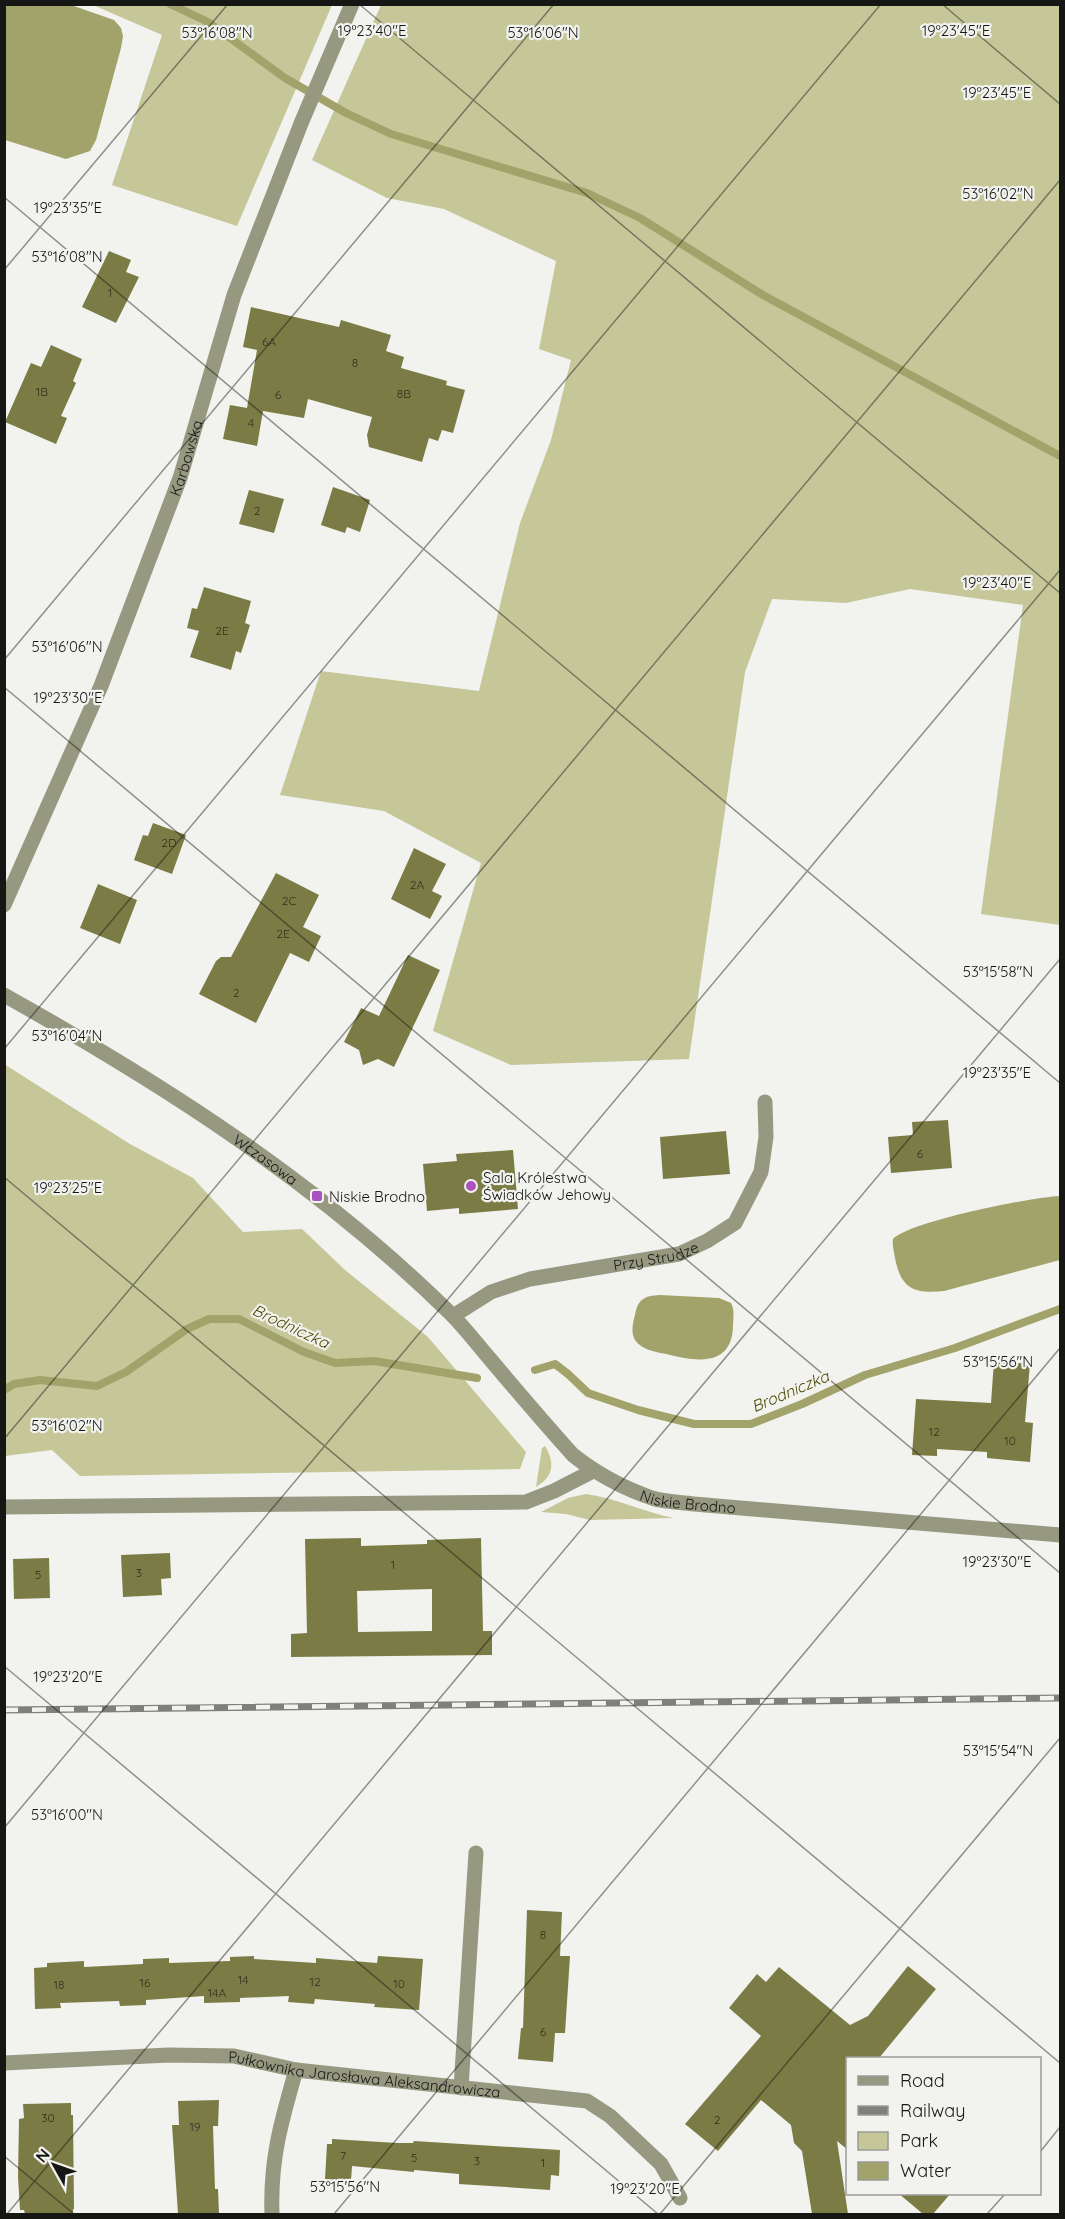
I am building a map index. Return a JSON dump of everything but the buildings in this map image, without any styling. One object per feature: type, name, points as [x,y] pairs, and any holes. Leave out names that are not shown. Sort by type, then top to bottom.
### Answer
[{"type":"street","name":"Karbowska","points":[[4,905],[101,686],[176,489],[234,295],[302,121],[352,4]]},
{"type":"street","name":"Wczasowa","points":[[4,995],[157,1084],[265,1156],[348,1221],[453,1316],[552,1432],[573,1455],[593,1471]]},
{"type":"street","name":"Przy Strudze","points":[[453,1316],[491,1292],[530,1279],[679,1254],[707,1241],[735,1223],[761,1172],[766,1137],[765,1102]]},
{"type":"street","points":[[4,1507],[526,1502],[593,1471]]},
{"type":"street","name":"Niskie Brodno","points":[[593,1471],[653,1498],[694,1504],[1060,1535]]},
{"type":"street","points":[[461,2088],[476,1853]]},
{"type":"street","name":"Pułkownika Jarosława Aleksandrowicza","points":[[4,2063],[169,2055],[234,2056],[296,2070],[587,2101],[610,2116],[661,2164],[680,2198]]},
{"type":"street","points":[[272,2214],[271,2188],[277,2135],[296,2070]]},
{"type":"green space","points":[[93,5],[332,5],[237,226],[112,185],[162,35]]},
{"type":"green space","points":[[381,5],[1060,5],[1060,925],[981,914],[1023,605],[910,589],[846,603],[772,599],[745,672],[689,1059],[511,1065],[433,1031],[481,863],[384,811],[280,795],[321,671],[479,691],[520,523],[551,440],[571,360],[539,349],[556,261],[444,209],[387,198],[312,160]]},
{"type":"green space","points":[[4,1064],[130,1144],[193,1178],[243,1232],[302,1229],[345,1270],[428,1337],[526,1452],[520,1469],[80,1476],[52,1450],[5,1456]]},
{"type":"green space","points":[[545,1446],[550,1458],[551,1469],[546,1479],[536,1487],[542,1448]]},
{"type":"green space","points":[[586,1494],[674,1518],[590,1520],[566,1514],[541,1512],[568,1498]]},
{"type":"water","points":[[4,5],[71,5],[114,20],[121,28],[123,36],[121,48],[96,140],[90,151],[66,159],[5,140]]},
{"type":"water","points":[[1060,1196],[1060,1260],[944,1291],[917,1290],[905,1283],[901,1277],[895,1258],[893,1239],[904,1232],[973,1211]]},
{"type":"water","points":[[660,1295],[719,1298],[731,1303],[733,1326],[731,1339],[726,1349],[710,1358],[689,1359],[657,1352],[636,1342],[632,1329],[638,1305],[643,1299]]},
{"type":"waterway","points":[[170,4],[208,22],[285,78],[346,113],[391,134],[587,193],[640,218],[763,295],[1060,456]]},
{"type":"waterway","name":"Brodniczka","points":[[535,1370],[555,1364],[588,1393],[638,1410],[694,1424],[751,1424],[865,1375],[955,1348],[1060,1309]]},
{"type":"waterway","name":"Brodniczka","points":[[4,1390],[14,1384],[40,1380],[97,1386],[126,1372],[187,1329],[209,1319],[239,1319],[304,1352],[335,1363],[374,1361],[477,1378]]},
{"type":"railway","points":[[4,1710],[1060,1698]]},
{"type":"place","name":"Sala Królestwa Świadków Jehowy","points":[[471,1186]]},
{"type":"place","name":"Niskie Brodno","points":[[317,1196]]}]
